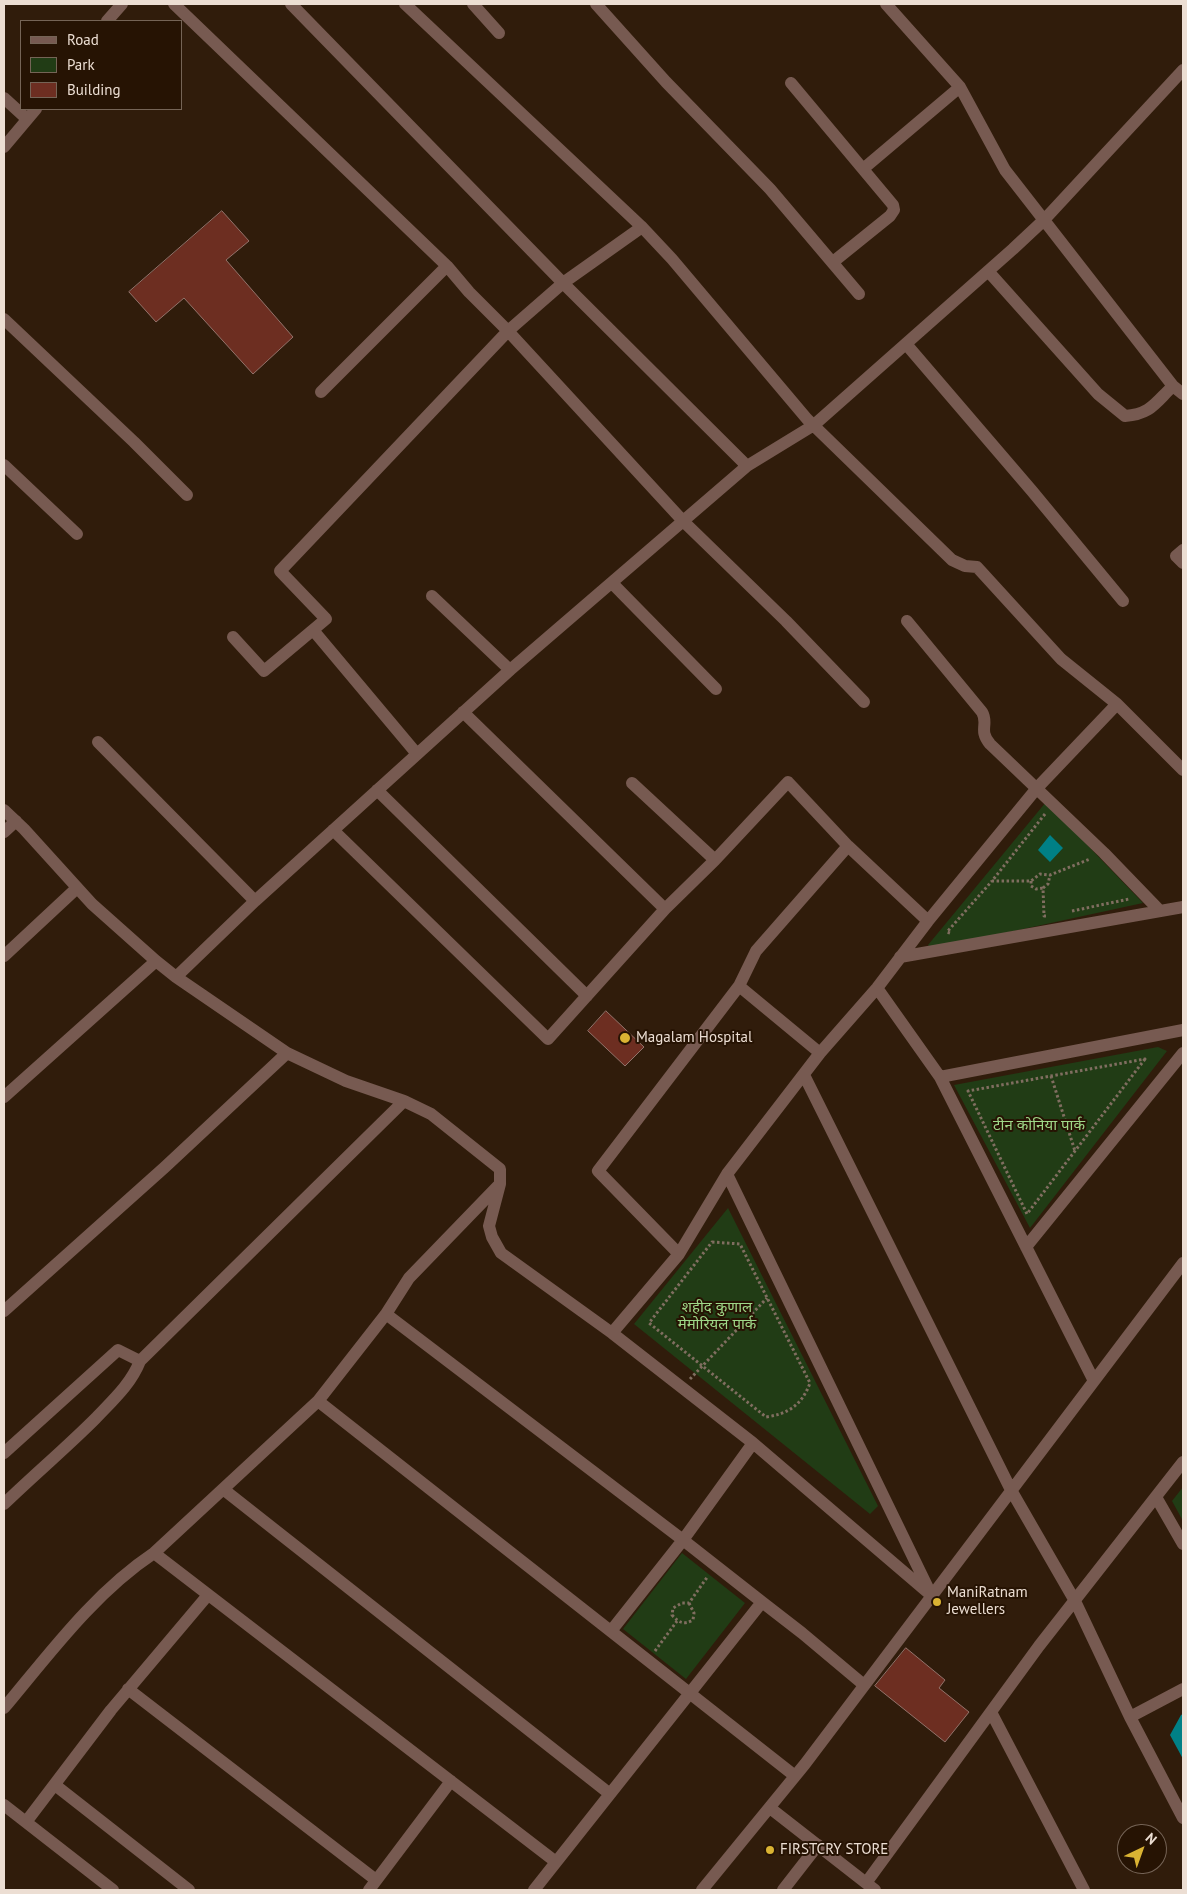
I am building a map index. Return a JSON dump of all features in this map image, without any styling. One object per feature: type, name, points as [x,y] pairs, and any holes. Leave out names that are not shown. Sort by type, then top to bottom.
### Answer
[{"type":"street","points":[[108,20],[122,4]]},
{"type":"street","points":[[174,4],[447,266],[469,292],[508,331],[684,521],[786,621],[864,702]]},
{"type":"street","points":[[291,4],[563,283],[747,466]]},
{"type":"street","points":[[405,4],[642,227],[672,259],[814,425],[952,560],[965,566],[977,567],[1061,659],[1117,704],[1183,770]]},
{"type":"street","points":[[473,4],[500,32]]},
{"type":"street","points":[[596,4],[666,82],[770,189],[859,294]]},
{"type":"street","points":[[886,4],[960,87],[1005,170],[1178,390],[1149,411],[1125,416],[1098,394],[988,271]]},
{"type":"street","points":[[176,976],[255,901],[510,670],[747,466],[814,425],[988,271],[1044,220],[1183,71]]},
{"type":"street","points":[[791,83],[893,205],[894,210],[890,216],[833,262]]},
{"type":"street","points":[[863,169],[960,87]]},
{"type":"street","points":[[4,98],[27,119]]},
{"type":"street","points":[[4,147],[35,110]]},
{"type":"street","points":[[233,638],[264,670],[326,619],[280,570],[508,331],[563,283],[642,227]]},
{"type":"street","points":[[321,392],[447,266]]},
{"type":"street","points":[[4,319],[187,495]]},
{"type":"street","points":[[906,344],[1123,601]]},
{"type":"street","points":[[4,465],[77,534]]},
{"type":"street","points":[[1183,550],[1176,556],[1183,563]]},
{"type":"street","points":[[612,582],[716,689]]},
{"type":"street","points":[[432,596],[510,670]]},
{"type":"street","points":[[907,622],[982,712],[985,717],[983,733],[985,738],[1104,853],[1160,912]]},
{"type":"street","points":[[314,630],[417,754]]},
{"type":"street","points":[[612,1333],[679,1254],[728,1174],[820,1054],[877,988],[928,921],[1037,788],[1117,704]]},
{"type":"street","points":[[463,712],[665,909]]},
{"type":"street","points":[[98,742],[255,901]]},
{"type":"street","points":[[333,830],[548,1039],[665,909],[716,860],[788,782],[848,846],[928,921]]},
{"type":"street","points":[[632,783],[716,860]]},
{"type":"street","points":[[377,790],[587,996]]},
{"type":"street","points":[[4,810],[92,904],[156,961],[176,976],[287,1053],[346,1081],[404,1101],[431,1114],[500,1169],[500,1184],[489,1226],[492,1237],[501,1253],[612,1333],[753,1443],[932,1596]]},
{"type":"street","points":[[4,832],[16,821]]},
{"type":"street","points":[[679,1254],[598,1171],[739,986],[756,951],[848,846]]},
{"type":"street","points":[[4,956],[77,888]]},
{"type":"street","points":[[900,958],[1183,907]]},
{"type":"street","points":[[4,1097],[156,961]]},
{"type":"street","points":[[739,986],[820,1054]]},
{"type":"street","points":[[877,988],[940,1077],[1094,1381]]},
{"type":"street","points":[[940,1077],[1183,1030]]},
{"type":"street","points":[[1026,1247],[1183,1052]]},
{"type":"street","points":[[4,1312],[166,1166],[287,1053]]},
{"type":"street","points":[[804,1075],[1012,1490],[1075,1601],[1130,1717],[1183,1818]]},
{"type":"street","points":[[4,1504],[55,1458],[116,1398],[130,1382],[140,1361],[404,1101]]},
{"type":"street","points":[[728,1174],[932,1596]]},
{"type":"street","points":[[4,1708],[54,1648],[110,1587],[154,1553],[318,1401],[386,1314],[409,1278],[500,1184]]},
{"type":"street","points":[[702,1890],[795,1776],[1183,1264]]},
{"type":"street","points":[[386,1314],[683,1540],[802,1633],[864,1685]]},
{"type":"street","points":[[4,1454],[118,1350],[140,1361]]},
{"type":"street","points":[[318,1401],[795,1776]]},
{"type":"street","points":[[611,1631],[683,1540],[753,1443]]},
{"type":"street","points":[[770,1808],[871,1887],[991,1712],[1183,1462]]},
{"type":"street","points":[[223,1490],[610,1794]]},
{"type":"street","points":[[1156,1497],[1183,1544]]},
{"type":"street","points":[[154,1553],[556,1862]]},
{"type":"street","points":[[26,1822],[128,1689],[208,1595]]},
{"type":"street","points":[[534,1890],[762,1602]]},
{"type":"street","points":[[128,1689],[372,1885],[451,1781]]},
{"type":"street","points":[[1130,1717],[1183,1690]]},
{"type":"street","points":[[991,1712],[1084,1890]]},
{"type":"street","points":[[54,1785],[189,1890]]},
{"type":"street","points":[[4,1805],[113,1890]]},
{"type":"street","points":[[783,1890],[818,1845]]},
{"type":"path","points":[[958,932],[948,934],[947,932],[992,881],[1046,813],[1053,819]]},
{"type":"path","points":[[1083,852],[1096,866]]},
{"type":"path","points":[[992,881],[1031,881],[1040,874],[1050,875],[1104,853]]},
{"type":"path","points":[[1031,881],[1031,886],[1036,889],[1042,888],[1048,884],[1050,875]]},
{"type":"path","points":[[1042,888],[1044,916],[1053,914]]},
{"type":"path","points":[[1063,912],[1129,899],[1122,892]]},
{"type":"path","points":[[1145,1059],[1075,1151],[1027,1214],[968,1091],[1145,1059]]},
{"type":"path","points":[[1051,1076],[1075,1151]]},
{"type":"path","points":[[712,1242],[740,1244],[810,1384],[806,1395],[796,1405],[781,1415],[766,1417],[701,1366],[648,1323],[712,1242]]},
{"type":"path","points":[[682,1388],[767,1298]]},
{"type":"path","points":[[689,1603],[716,1566]]},
{"type":"path","points":[[682,1603],[689,1603],[694,1613],[693,1620],[683,1624],[672,1615],[673,1608],[682,1603]]},
{"type":"path","points":[[648,1660],[677,1621]]},
{"type":"green space","points":[[1046,802],[1143,903],[931,949],[928,945]]},
{"type":"green space","name":"टीन कोनिया पार्क","points":[[1158,1047],[1167,1051],[1030,1228],[954,1085]]},
{"type":"green space","name":"शहीद कुणाल मेमोरियल पार्क","points":[[728,1208],[878,1506],[870,1514],[634,1324]]},
{"type":"green space","points":[[1183,1487],[1183,1521],[1172,1501]]},
{"type":"green space","points":[[682,1553],[745,1603],[686,1679],[623,1629]]},
{"type":"water","points":[[1050,835],[1063,848],[1050,862],[1038,850]]},
{"type":"water","points":[[1183,1714],[1183,1759],[1170,1735]]},
{"type":"building","points":[[222,211],[249,241],[226,260],[293,337],[253,374],[184,298],[156,322],[129,292]]},
{"type":"building","points":[[606,1011],[644,1047],[625,1066],[588,1031]]},
{"type":"building","points":[[906,1648],[945,1680],[939,1688],[969,1712],[945,1742],[875,1686]]},
{"type":"place","name":"Magalam Hospital","points":[[625,1038]]},
{"type":"place","name":"ManiRatnam Jewellers","points":[[937,1602]]},
{"type":"place","name":"FIRSTCRY STORE","points":[[770,1850]]}]
